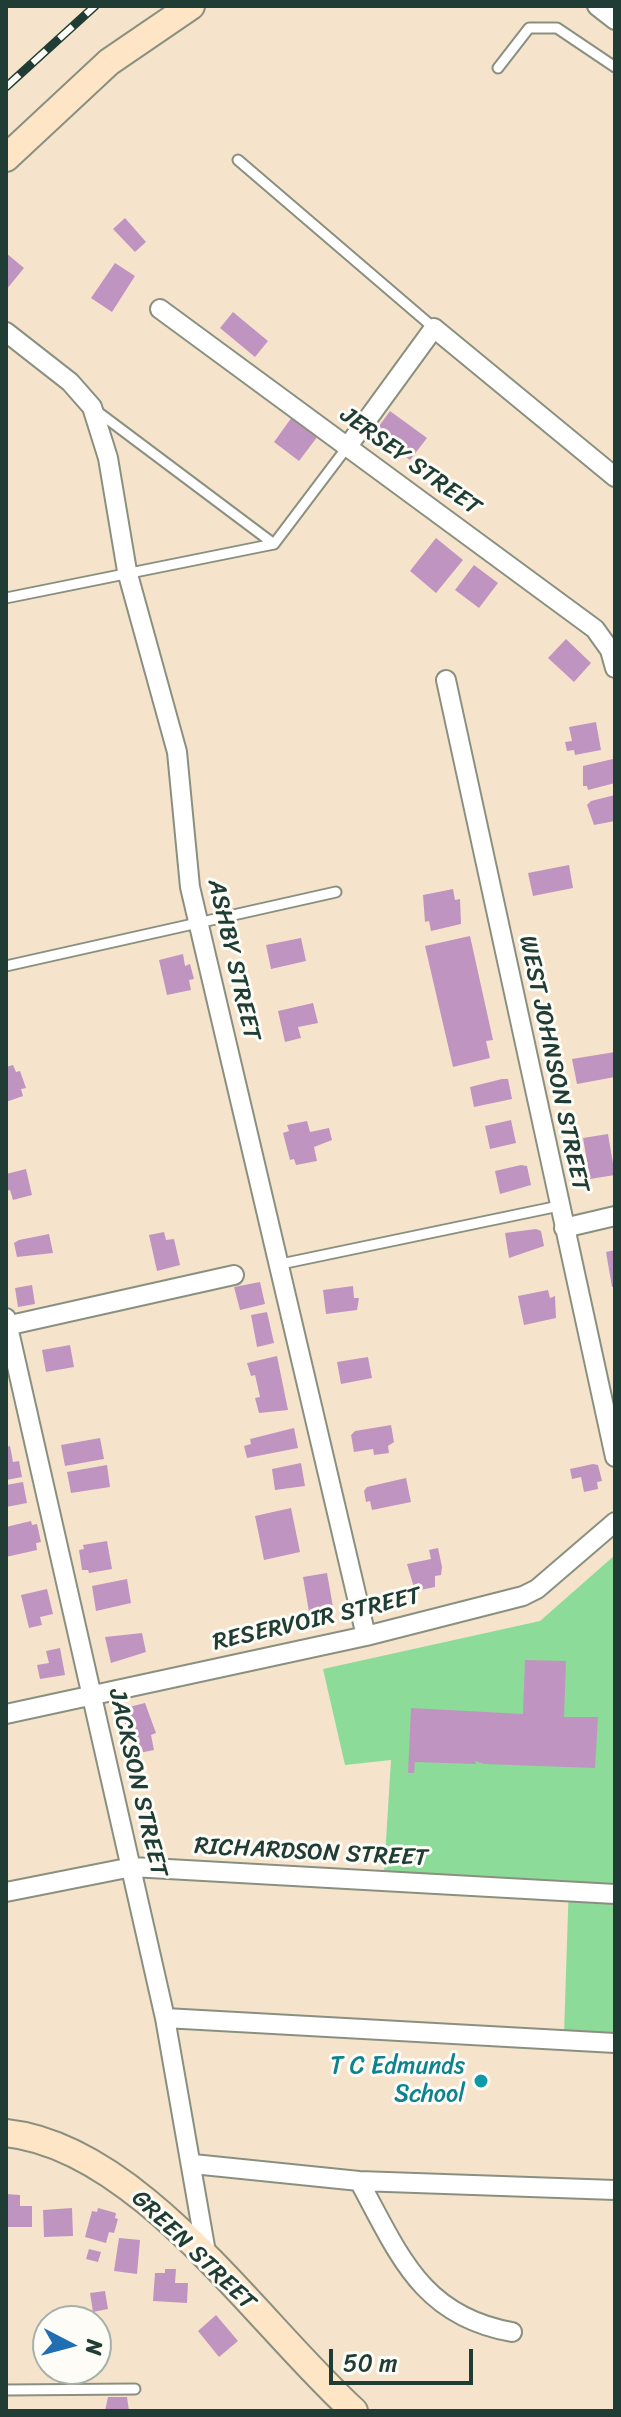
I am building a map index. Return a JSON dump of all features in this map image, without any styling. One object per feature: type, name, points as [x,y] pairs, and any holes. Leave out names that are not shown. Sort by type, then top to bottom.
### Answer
[{"type":"street","points":[[6,158],[109,62],[191,6]]},
{"type":"street","points":[[597,6],[615,20]]},
{"type":"street","name":"JERSEY STREET","points":[[160,309],[595,629],[613,654]]},
{"type":"street","points":[[348,446],[434,328],[615,477]]},
{"type":"street","name":"ASHBY STREET","points":[[6,332],[70,382],[92,407],[108,458],[127,571],[177,752],[185,859],[197,921],[281,1264],[366,1636]]},
{"type":"street","name":"WEST JOHNSON STREET","points":[[446,680],[615,1457]]},
{"type":"street","points":[[564,1228],[615,1216]]},
{"type":"street","points":[[7,1324],[234,1275]]},
{"type":"street","name":"JACKSON STREET","points":[[7,1324],[165,2018],[193,2164],[207,2261]]},
{"type":"street","name":"RESERVOIR STREET","points":[[6,1714],[366,1636],[537,1589],[615,1522]]},
{"type":"street","name":"RICHARDSON STREET","points":[[6,1892],[132,1867],[615,1894]]},
{"type":"street","points":[[165,2018],[615,2043]]},
{"type":"street","name":"GREEN STREET","points":[[6,2133],[58,2145],[109,2173],[139,2195],[354,2411]]},
{"type":"street","points":[[193,2164],[359,2181],[615,2190]]},
{"type":"street","points":[[359,2181],[408,2272],[422,2288],[466,2318],[512,2332]]},
{"type":"lane","points":[[498,68],[529,28],[557,28],[615,67]]},
{"type":"lane","points":[[238,160],[434,328]]},
{"type":"lane","points":[[92,407],[274,544]]},
{"type":"lane","points":[[6,598],[127,571],[274,544],[348,446]]},
{"type":"lane","points":[[6,966],[336,892]]},
{"type":"lane","points":[[281,1264],[559,1206]]},
{"type":"lane","points":[[6,2390],[135,2389]]},
{"type":"green space","points":[[615,1555],[615,2038],[564,2034],[569,1881],[384,1873],[391,1760],[345,1765],[323,1669],[540,1621]]},
{"type":"building","points":[[125,218],[146,242],[135,252],[113,229]]},
{"type":"building","points":[[6,253],[24,268],[6,290]]},
{"type":"building","points":[[115,263],[135,276],[112,312],[91,298]]},
{"type":"building","points":[[233,312],[268,341],[255,357],[220,328]]},
{"type":"building","points":[[390,411],[427,438],[410,460],[374,433]]},
{"type":"building","points":[[292,417],[318,436],[299,461],[274,442]]},
{"type":"building","points":[[436,538],[463,560],[436,593],[410,571]]},
{"type":"building","points":[[474,565],[498,583],[479,608],[455,590]]},
{"type":"building","points":[[566,639],[591,663],[574,682],[548,658]]},
{"type":"building","points":[[596,722],[601,750],[575,755],[574,750],[567,751],[565,742],[572,741],[569,727]]},
{"type":"building","points":[[613,759],[615,783],[588,790],[587,786],[583,786],[583,766]]},
{"type":"building","points":[[615,795],[615,821],[594,825],[587,805],[591,801]]},
{"type":"building","points":[[569,865],[573,888],[533,896],[528,873]]},
{"type":"building","points":[[453,889],[455,900],[460,899],[461,924],[431,931],[429,921],[425,922],[423,895]]},
{"type":"building","points":[[470,936],[493,1040],[486,1041],[490,1058],[453,1067],[425,946]]},
{"type":"building","points":[[301,938],[306,961],[271,969],[266,945]]},
{"type":"building","points":[[183,954],[185,966],[190,964],[194,979],[189,980],[191,990],[167,995],[159,960]]},
{"type":"building","points":[[313,1003],[318,1023],[298,1027],[301,1038],[285,1042],[278,1011]]},
{"type":"building","points":[[615,1052],[615,1077],[577,1084],[572,1059]]},
{"type":"building","points":[[13,1065],[16,1072],[20,1071],[26,1088],[21,1089],[23,1096],[6,1102],[6,1067]]},
{"type":"building","points":[[508,1079],[512,1099],[474,1107],[470,1087]]},
{"type":"building","points":[[511,1120],[516,1143],[490,1149],[485,1126]]},
{"type":"building","points":[[307,1121],[310,1132],[329,1128],[332,1140],[314,1147],[317,1161],[296,1165],[294,1159],[290,1160],[283,1133],[289,1131],[287,1125]]},
{"type":"building","points":[[608,1134],[615,1175],[590,1179],[583,1138]]},
{"type":"building","points":[[527,1166],[531,1185],[500,1194],[495,1171]]},
{"type":"building","points":[[26,1169],[32,1195],[13,1200],[10,1190],[6,1191],[6,1174]]},
{"type":"building","points":[[541,1231],[544,1246],[509,1258],[505,1233]]},
{"type":"building","points":[[164,1232],[166,1240],[174,1239],[180,1265],[157,1271],[149,1235]]},
{"type":"building","points":[[49,1234],[53,1253],[17,1257],[14,1243]]},
{"type":"building","points":[[615,1250],[615,1287],[612,1287],[606,1252]]},
{"type":"building","points":[[260,1282],[265,1304],[240,1310],[234,1287]]},
{"type":"building","points":[[32,1285],[35,1304],[18,1307],[15,1288]]},
{"type":"building","points":[[353,1286],[354,1298],[359,1298],[357,1310],[326,1314],[323,1290]]},
{"type":"building","points":[[548,1290],[550,1298],[555,1296],[556,1318],[524,1325],[518,1296]]},
{"type":"building","points":[[267,1312],[274,1343],[257,1347],[251,1315]]},
{"type":"building","points":[[70,1345],[74,1367],[46,1372],[42,1350]]},
{"type":"building","points":[[277,1356],[288,1410],[259,1413],[255,1398],[260,1397],[255,1375],[251,1376],[247,1363]]},
{"type":"building","points":[[368,1357],[372,1378],[341,1384],[337,1362]]},
{"type":"building","points":[[391,1425],[394,1442],[388,1446],[389,1453],[374,1455],[373,1449],[354,1452],[351,1435],[355,1431]]},
{"type":"building","points":[[294,1428],[298,1448],[247,1458],[244,1446],[251,1444],[250,1439]]},
{"type":"building","points":[[100,1438],[104,1459],[65,1466],[61,1445]]},
{"type":"building","points":[[10,1446],[13,1462],[19,1461],[22,1477],[6,1480],[6,1447]]},
{"type":"building","points":[[301,1463],[305,1486],[275,1490],[272,1469]]},
{"type":"building","points":[[107,1465],[110,1487],[71,1493],[67,1472]]},
{"type":"building","points":[[598,1465],[602,1481],[597,1482],[598,1489],[584,1492],[581,1477],[572,1479],[570,1469]]},
{"type":"building","points":[[406,1478],[411,1502],[372,1510],[370,1501],[366,1502],[364,1491],[367,1487]]},
{"type":"building","points":[[23,1482],[27,1503],[6,1507],[6,1485]]},
{"type":"building","points":[[291,1508],[300,1552],[264,1560],[255,1516]]},
{"type":"building","points":[[31,1521],[32,1525],[37,1524],[41,1542],[36,1543],[37,1550],[6,1557],[6,1527]]},
{"type":"building","points":[[107,1541],[112,1569],[89,1573],[82,1570],[79,1550],[84,1549],[83,1545]]},
{"type":"building","points":[[438,1548],[442,1567],[441,1575],[435,1576],[435,1587],[415,1591],[407,1564],[431,1559],[429,1550]]},
{"type":"building","points":[[327,1573],[333,1607],[309,1612],[303,1577]]},
{"type":"building","points":[[127,1579],[131,1603],[96,1611],[92,1586]]},
{"type":"building","points":[[47,1589],[53,1614],[40,1617],[42,1625],[29,1628],[21,1595]]},
{"type":"building","points":[[142,1633],[146,1652],[111,1663],[105,1637]]},
{"type":"building","points":[[60,1648],[65,1675],[40,1679],[37,1665],[49,1663],[46,1651]]},
{"type":"building","points":[[525,1660],[566,1661],[564,1717],[598,1717],[595,1768],[484,1764],[475,1761],[476,1764],[415,1762],[414,1773],[408,1773],[411,1708],[523,1714]]},
{"type":"building","points":[[145,1703],[156,1733],[151,1735],[154,1750],[134,1754],[121,1709]]},
{"type":"building","points":[[6,2194],[20,2195],[20,2206],[32,2206],[32,2227],[6,2227]]},
{"type":"building","points":[[72,2208],[73,2236],[44,2237],[43,2210]]},
{"type":"building","points":[[98,2208],[116,2213],[115,2218],[118,2219],[114,2233],[109,2232],[106,2243],[85,2237],[92,2211],[97,2212]]},
{"type":"building","points":[[119,2238],[140,2240],[137,2274],[114,2271]]},
{"type":"building","points":[[89,2249],[101,2252],[98,2262],[86,2259]]},
{"type":"building","points":[[165,2269],[176,2269],[175,2283],[188,2283],[187,2303],[153,2301],[155,2273],[165,2273]]},
{"type":"building","points":[[105,2291],[107,2305],[92,2305],[90,2293]]},
{"type":"building","points":[[216,2315],[238,2341],[219,2357],[198,2331]]},
{"type":"building","points":[[108,2397],[127,2397],[129,2411],[105,2411]]},
{"type":"railway","points":[[6,87],[95,6]]},
{"type":"place","name":"T C Edmunds School","points":[[481,2081]]}]
